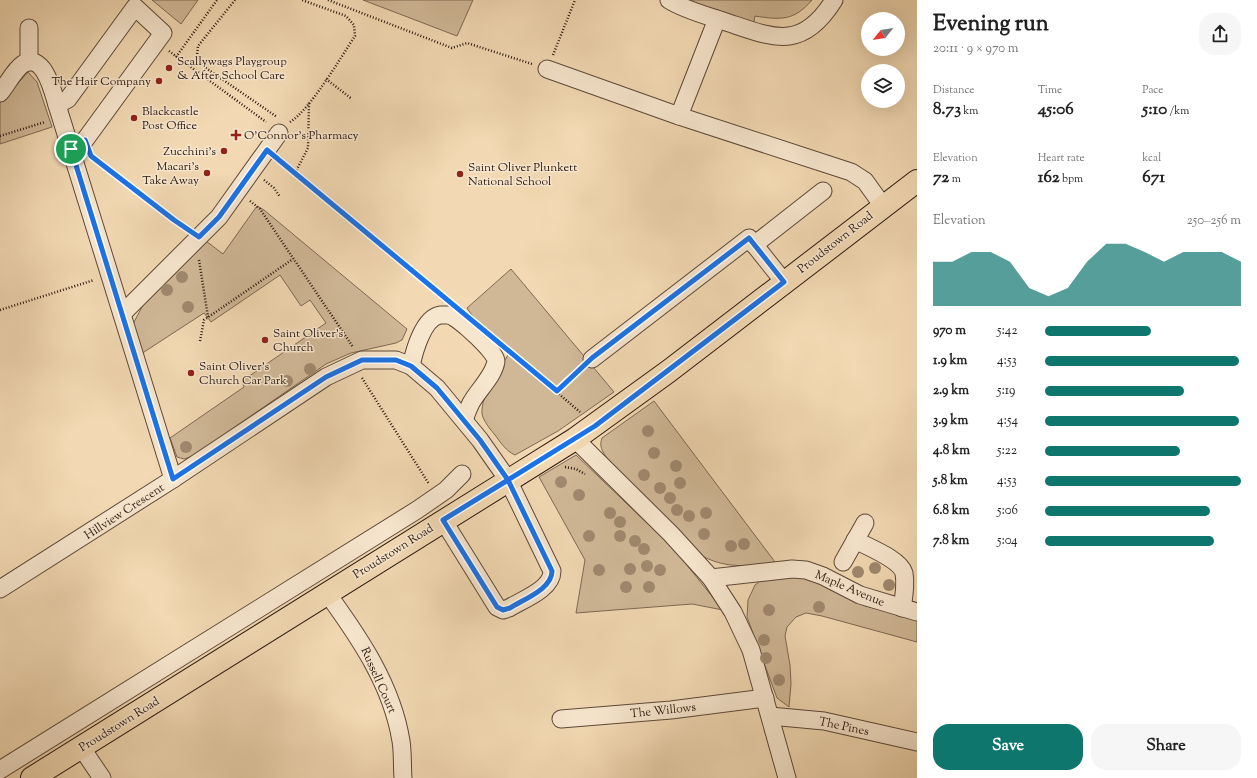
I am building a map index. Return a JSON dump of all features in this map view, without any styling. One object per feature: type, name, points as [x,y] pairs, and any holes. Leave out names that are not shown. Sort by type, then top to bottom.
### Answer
[{"type":"main road","name":"Proudstown Road","points":[[32,778],[595,426],[917,181]]},
{"type":"street","points":[[669,0],[717,19],[775,38],[792,36],[817,23],[834,0]]},
{"type":"street","points":[[57,105],[68,99],[135,7],[163,33],[85,140],[71,149]]},
{"type":"street","points":[[679,116],[717,19]]},
{"type":"street","points":[[29,28],[29,62]]},
{"type":"street","points":[[0,93],[22,65],[29,62],[38,64],[45,72],[71,149],[173,479]]},
{"type":"street","points":[[547,69],[679,116],[832,165],[855,174],[865,181],[883,206]]},
{"type":"street","points":[[122,314],[219,217],[283,125]]},
{"type":"street","points":[[754,244],[823,190]]},
{"type":"street","points":[[592,358],[749,238],[784,282]]},
{"type":"street","points":[[411,366],[415,348],[421,334],[430,322],[439,315],[450,315],[468,329],[495,354],[496,360],[494,368],[471,403],[464,420]]},
{"type":"street","name":"Hillview Crescent","points":[[0,589],[173,479],[326,377],[362,360],[396,360],[411,366],[437,388],[464,420],[508,480],[552,571],[552,579],[547,585],[510,608],[503,610],[497,607],[443,520]]},
{"type":"street","points":[[575,439],[672,534],[711,578],[734,612],[751,650],[787,778]]},
{"type":"street","points":[[0,770],[417,510],[446,490],[462,474]]},
{"type":"street","points":[[843,562],[865,523]]},
{"type":"street","points":[[855,540],[897,562],[904,572],[910,610]]},
{"type":"street","name":"Maple Avenue","points":[[711,578],[792,569],[806,570],[823,576],[860,595],[910,610]]},
{"type":"street","name":"Russell Court","points":[[327,593],[365,648],[394,710],[401,742],[403,778]]},
{"type":"street","points":[[132,687],[145,707]]},
{"type":"street","name":"The Willows","points":[[561,719],[671,710],[765,698]]},
{"type":"street","name":"The Pines","points":[[770,716],[824,721],[917,742]]},
{"type":"street","points":[[81,747],[102,778]]},
{"type":"path","points":[[176,57],[217,0]]},
{"type":"path","points":[[235,0],[198,46],[197,55],[203,66],[283,125]]},
{"type":"path","points":[[156,42],[259,116],[283,125],[297,118],[355,36],[354,25],[346,16],[302,0]]},
{"type":"path","points":[[328,0],[452,48],[467,43],[547,69],[575,0]]},
{"type":"path","points":[[326,79],[352,99]]},
{"type":"path","points":[[295,173],[308,148],[309,103]]},
{"type":"path","points":[[0,136],[48,122]]},
{"type":"path","points":[[85,140],[91,156],[197,239],[208,317]]},
{"type":"path","points":[[267,150],[450,302]]},
{"type":"path","points":[[252,170],[274,188],[280,197]]},
{"type":"path","points":[[238,190],[260,209],[354,350]]},
{"type":"path","points":[[200,341],[204,320],[293,260]]},
{"type":"path","points":[[0,310],[110,275]]},
{"type":"path","points":[[510,352],[557,391],[595,426]]},
{"type":"path","points":[[557,391],[592,358]]},
{"type":"path","points":[[360,376],[432,489]]},
{"type":"path","points":[[562,467],[576,469],[589,478]]},
{"type":"shaded area","points":[[152,0],[198,0],[181,24]]},
{"type":"shaded area","points":[[363,0],[473,0],[457,36]]},
{"type":"shaded area","points":[[692,0],[812,0],[799,12],[786,17],[772,18],[755,16],[753,27],[691,3]]},
{"type":"shaded area","points":[[28,72],[37,82],[52,127],[0,144],[0,103]]},
{"type":"shaded area","points":[[257,206],[264,210],[407,329],[402,340],[396,343],[351,353],[326,364],[193,456],[184,459],[177,457],[170,438],[244,387],[242,381],[326,323],[310,300],[301,306],[280,275],[211,322],[204,313],[141,354],[133,324],[144,303],[206,241],[223,254]]},
{"type":"shaded area","points":[[511,269],[614,392],[558,431],[515,455],[502,444],[487,425],[482,414],[482,406],[488,390],[511,349],[473,317],[467,308]]},
{"type":"shaded area","points":[[654,401],[775,562],[739,566],[713,561],[704,557],[607,458],[601,444],[602,438]]},
{"type":"shaded area","points":[[576,455],[674,549],[723,610],[692,604],[576,613],[585,560],[539,477]]},
{"type":"shaded area","points":[[777,577],[806,577],[865,606],[917,618],[917,642],[822,616],[806,613],[796,617],[787,627],[785,636],[790,665],[791,684],[789,707],[777,698],[747,617],[748,600],[755,585],[761,580]]},
{"type":"place","name":"Scallywags Playgroup & After School Care","points":[[169,68]]},
{"type":"place","name":"The Hair Company","points":[[159,81]]},
{"type":"place","name":"Blackcastle Post Office","points":[[134,118]]},
{"type":"place","name":"O'Connor's Pharmacy","points":[[236,135]]},
{"type":"place","name":"Zucchini's","points":[[224,151]]},
{"type":"place","name":"Macari's Take Away","points":[[207,173]]},
{"type":"place","name":"Saint Oliver Plunkett National School","points":[[460,174]]},
{"type":"place","name":"Saint Oliver's Church","points":[[265,340]]},
{"type":"place","name":"Saint Oliver's Church Car Park","points":[[191,373]]},
{"type":"route","points":[[71,149],[78,146],[85,140],[91,156],[174,220],[199,237],[219,217],[267,150],[557,391],[592,358],[749,238],[784,282],[595,426],[508,480],[552,571],[552,579],[547,585],[510,608],[503,610],[497,607],[443,520],[508,480],[480,440],[437,388],[411,366],[396,360],[362,360],[326,377],[173,479],[71,149]]}]
